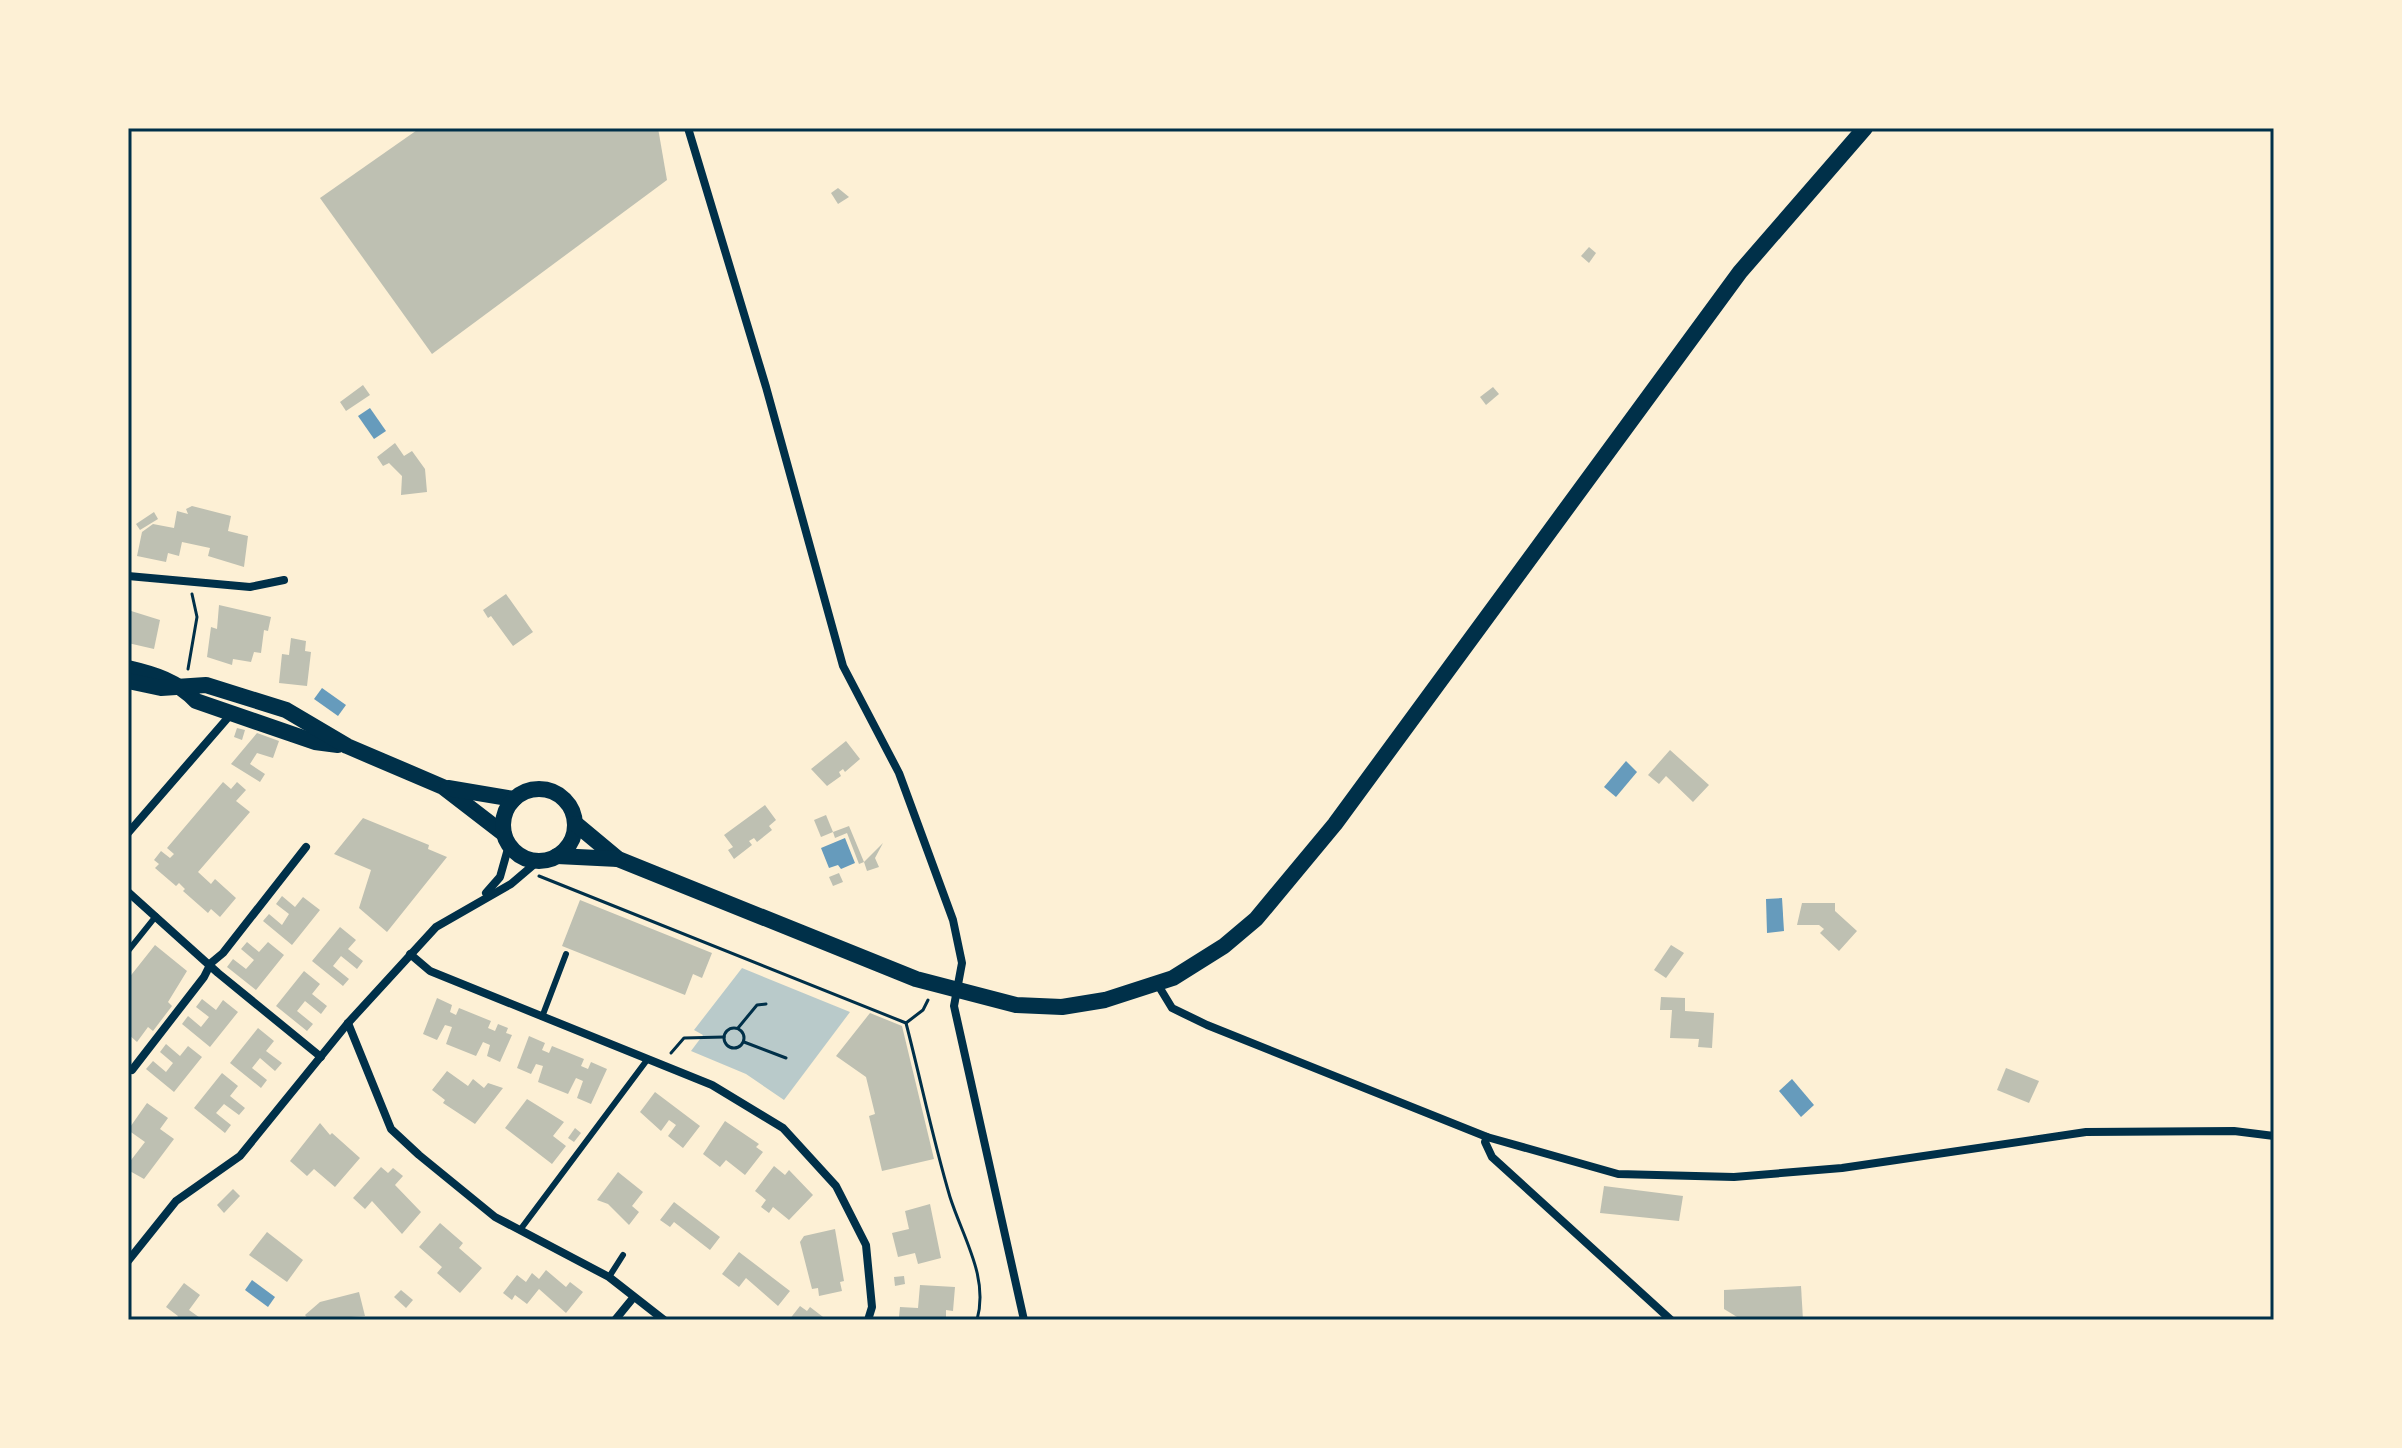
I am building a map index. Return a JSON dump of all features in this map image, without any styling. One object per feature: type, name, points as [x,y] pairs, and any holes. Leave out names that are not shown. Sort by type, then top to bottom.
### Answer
[{"type":"main road","points":[[128,681],[184,689],[206,685],[286,710],[347,746],[443,787],[514,799],[535,789],[547,789],[567,802],[576,824],[618,859],[956,998],[1062,1007],[1105,1000],[1158,985],[1224,946],[1256,919],[1335,824],[1740,272],[1865,128]]},
{"type":"main road","points":[[128,668],[156,675],[184,689],[196,701],[315,742],[347,746]]},
{"type":"main road","points":[[443,787],[527,859],[538,861],[557,856],[618,859]]},
{"type":"main road","points":[[507,840],[503,821],[514,799]]},
{"type":"main road","points":[[557,856],[572,841],[576,824]]},
{"type":"street","points":[[688,128],[766,387],[843,666],[899,773],[953,920],[962,963],[956,998],[1024,1320]]},
{"type":"street","points":[[128,576],[250,587],[284,580]]},
{"type":"street","points":[[128,833],[232,712]]},
{"type":"street","points":[[483,897],[500,877],[507,840]]},
{"type":"street","points":[[132,1070],[204,977],[211,963],[223,953],[306,847]]},
{"type":"street","points":[[128,1261],[176,1201],[240,1156],[348,1023],[436,927],[483,897],[511,884],[538,861]]},
{"type":"street","points":[[128,892],[321,1057]]},
{"type":"street","points":[[410,954],[430,971],[661,1065],[748,1104],[783,1128],[836,1186],[866,1245],[872,1307],[868,1320]]},
{"type":"street","points":[[1158,985],[1172,1008],[1207,1025],[1487,1137],[1618,1174],[1734,1177],[1842,1168],[2086,1132],[2234,1131],[2274,1136]]},
{"type":"street","points":[[348,1023],[391,1129],[495,1217],[609,1277],[664,1320]]},
{"type":"street","points":[[1487,1137],[1485,1142],[1492,1157],[1671,1320]]},
{"type":"street","points":[[615,1320],[633,1298]]},
{"type":"lane","points":[[128,951],[156,916]]},
{"type":"lane","points":[[542,1017],[566,954]]},
{"type":"lane","points":[[520,1230],[647,1060]]},
{"type":"lane","points":[[609,1277],[623,1255]]},
{"type":"path","points":[[184,689],[197,617],[189,582]]},
{"type":"path","points":[[511,884],[519,888],[537,875],[906,1023]]},
{"type":"path","points":[[906,1023],[923,1010],[928,1000],[956,998]]},
{"type":"path","points":[[724,1037],[728,1030],[738,1028],[757,1005],[766,1004]]},
{"type":"path","points":[[906,1023],[950,1197],[979,1273],[982,1301],[977,1320]]},
{"type":"path","points":[[738,1028],[743,1031],[744,1042]]},
{"type":"path","points":[[724,1037],[730,1048],[744,1042],[786,1058]]},
{"type":"path","points":[[661,1065],[684,1038],[724,1037]]},
{"type":"shaded area","points":[[742,968],[850,1012],[784,1100],[746,1074],[691,1051],[703,1035],[694,1030]]},
{"type":"water","points":[[370,408],[386,431],[374,439],[358,416]]},
{"type":"water","points":[[322,688],[346,705],[338,716],[314,699]]},
{"type":"water","points":[[1626,761],[1637,772],[1616,797],[1604,787]]},
{"type":"water","points":[[845,838],[855,863],[841,869],[838,865],[829,868],[821,848]]},
{"type":"water","points":[[1782,898],[1784,931],[1767,933],[1766,899]]},
{"type":"water","points":[[1792,1079],[1814,1105],[1801,1117],[1779,1091]]},
{"type":"water","points":[[252,1280],[275,1297],[268,1307],[245,1290]]},
{"type":"building","points":[[420,128],[658,128],[667,180],[432,354],[320,198]]},
{"type":"building","points":[[838,188],[849,197],[838,204],[831,193]]},
{"type":"building","points":[[1589,247],[1596,253],[1589,263],[1581,256]]},
{"type":"building","points":[[363,385],[370,395],[346,411],[340,402]]},
{"type":"building","points":[[1493,387],[1499,394],[1486,405],[1480,397]]},
{"type":"building","points":[[395,443],[404,456],[412,451],[425,469],[427,492],[401,495],[402,476],[389,463],[383,466],[377,457]]},
{"type":"building","points":[[192,506],[231,516],[228,531],[248,536],[244,567],[208,556],[210,548],[182,542],[179,556],[168,553],[166,562],[137,556],[142,532],[153,524],[174,528],[177,511],[188,514],[186,509]]},
{"type":"building","points":[[154,512],[158,519],[140,530],[136,524]]},
{"type":"building","points":[[506,594],[533,632],[513,646],[483,610]]},
{"type":"building","points":[[219,605],[271,617],[268,631],[264,630],[261,653],[254,652],[251,662],[233,659],[232,665],[207,657],[211,627],[217,629]]},
{"type":"building","points":[[128,610],[160,620],[154,649],[128,643]]},
{"type":"building","points":[[291,638],[306,641],[305,651],[311,652],[307,686],[279,683],[282,654],[289,655]]},
{"type":"building","points":[[237,728],[245,730],[242,740],[234,737]]},
{"type":"building","points":[[257,733],[279,741],[273,758],[257,753],[250,764],[265,774],[260,782],[231,764]]},
{"type":"building","points":[[846,741],[860,759],[845,772],[843,769],[839,772],[841,776],[827,786],[811,769]]},
{"type":"building","points":[[1670,750],[1709,785],[1693,802],[1666,776],[1659,784],[1648,775]]},
{"type":"building","points":[[223,782],[231,789],[237,782],[246,790],[236,801],[250,812],[198,872],[211,884],[215,879],[236,898],[220,917],[211,909],[208,913],[183,891],[185,889],[179,883],[176,886],[155,868],[159,864],[154,860],[161,851],[170,858],[174,854],[167,848]]},
{"type":"building","points":[[765,805],[776,820],[769,826],[772,830],[757,842],[754,838],[749,841],[752,845],[734,859],[728,850],[733,847],[724,835]]},
{"type":"building","points":[[826,815],[833,832],[821,837],[814,820]]},
{"type":"building","points":[[363,818],[429,845],[428,849],[447,857],[387,932],[359,908],[371,870],[334,854]]},
{"type":"building","points":[[849,826],[864,862],[859,864],[847,833],[835,838],[833,832]]},
{"type":"building","points":[[883,843],[875,858],[879,867],[867,871],[864,862]]},
{"type":"building","points":[[839,873],[843,882],[833,886],[829,877]]},
{"type":"building","points":[[282,896],[295,907],[303,897],[320,910],[292,945],[263,921],[269,914],[282,925],[289,914],[276,904]]},
{"type":"building","points":[[580,900],[712,953],[702,978],[693,974],[685,995],[562,946]]},
{"type":"building","points":[[1802,903],[1835,903],[1835,911],[1857,931],[1839,951],[1820,933],[1824,929],[1819,925],[1797,925]]},
{"type":"building","points":[[340,927],[356,940],[348,949],[363,961],[357,969],[341,956],[333,966],[349,979],[343,986],[312,961]]},
{"type":"building","points":[[247,942],[259,952],[268,942],[284,955],[256,990],[227,967],[233,959],[246,969],[254,960],[241,949]]},
{"type":"building","points":[[155,945],[187,971],[168,1002],[172,1006],[153,1031],[148,1027],[137,1042],[128,1034],[128,979]]},
{"type":"building","points":[[1671,945],[1684,953],[1666,978],[1654,970]]},
{"type":"building","points":[[304,971],[320,984],[312,994],[327,1006],[321,1014],[305,1001],[297,1011],[313,1024],[307,1031],[276,1006]]},
{"type":"building","points":[[1661,997],[1685,998],[1685,1011],[1714,1013],[1712,1048],[1698,1047],[1699,1039],[1670,1038],[1672,1010],[1660,1010]]},
{"type":"building","points":[[437,998],[452,1005],[450,1012],[456,1015],[459,1008],[491,1021],[488,1028],[495,1031],[498,1024],[508,1028],[506,1033],[512,1035],[500,1062],[487,1056],[490,1045],[483,1042],[476,1056],[446,1044],[452,1027],[445,1025],[437,1040],[423,1034]]},
{"type":"building","points":[[202,999],[216,1010],[223,1000],[238,1012],[210,1047],[182,1024],[188,1016],[201,1027],[209,1017],[196,1007]]},
{"type":"building","points":[[870,1013],[902,1026],[934,1159],[882,1171],[869,1116],[875,1114],[866,1077],[836,1056]]},
{"type":"building","points":[[258,1028],[274,1041],[266,1051],[282,1063],[275,1071],[260,1058],[252,1068],[267,1080],[261,1088],[230,1063]]},
{"type":"building","points":[[529,1036],[545,1043],[542,1050],[549,1053],[552,1046],[584,1059],[581,1066],[588,1069],[591,1062],[607,1069],[591,1104],[577,1098],[583,1081],[576,1078],[568,1094],[538,1082],[543,1066],[536,1064],[531,1074],[517,1068]]},
{"type":"building","points":[[166,1044],[180,1056],[188,1046],[202,1057],[174,1092],[146,1069],[153,1061],[166,1072],[173,1063],[160,1052]]},
{"type":"building","points":[[2006,1068],[2039,1081],[2029,1103],[1997,1090]]},
{"type":"building","points":[[447,1071],[468,1086],[473,1079],[484,1088],[488,1083],[503,1088],[475,1124],[443,1103],[445,1100],[432,1090]]},
{"type":"building","points":[[222,1073],[238,1086],[230,1096],[245,1108],[239,1115],[224,1104],[216,1113],[231,1125],[225,1133],[194,1108]]},
{"type":"building","points":[[655,1092],[700,1126],[683,1148],[668,1136],[676,1125],[669,1120],[661,1131],[640,1112]]},
{"type":"building","points":[[527,1099],[564,1122],[553,1136],[566,1146],[552,1164],[505,1128]]},
{"type":"building","points":[[147,1103],[168,1118],[160,1129],[174,1139],[144,1179],[128,1170],[128,1164],[145,1142],[128,1130]]},
{"type":"building","points":[[725,1121],[759,1144],[756,1147],[763,1152],[745,1175],[726,1160],[720,1167],[703,1154]]},
{"type":"building","points":[[320,1123],[330,1135],[332,1133],[360,1158],[335,1187],[314,1169],[307,1176],[290,1161]]},
{"type":"building","points":[[575,1128],[581,1133],[574,1142],[568,1138]]},
{"type":"building","points":[[774,1166],[785,1175],[789,1170],[813,1195],[789,1220],[773,1207],[769,1213],[761,1207],[766,1200],[755,1191]]},
{"type":"building","points":[[381,1167],[388,1173],[393,1168],[403,1176],[395,1185],[421,1212],[402,1234],[372,1201],[365,1209],[353,1198]]},
{"type":"building","points":[[618,1172],[643,1192],[632,1206],[639,1212],[629,1225],[608,1204],[597,1200]]},
{"type":"building","points":[[1604,1186],[1683,1196],[1679,1221],[1600,1213]]},
{"type":"building","points":[[233,1189],[240,1196],[224,1213],[217,1205]]},
{"type":"building","points":[[674,1202],[720,1237],[710,1250],[674,1222],[670,1227],[660,1220]]},
{"type":"building","points":[[930,1204],[941,1258],[918,1264],[915,1253],[898,1257],[892,1233],[909,1229],[905,1211]]},
{"type":"building","points":[[440,1223],[463,1243],[459,1248],[482,1268],[460,1293],[437,1273],[442,1267],[419,1247]]},
{"type":"building","points":[[835,1229],[844,1281],[840,1282],[842,1291],[819,1296],[818,1288],[812,1289],[800,1242],[804,1236]]},
{"type":"building","points":[[267,1232],[303,1260],[287,1282],[249,1255]]},
{"type":"building","points":[[739,1252],[790,1291],[778,1306],[746,1278],[739,1287],[722,1274]]},
{"type":"building","points":[[546,1270],[566,1287],[570,1282],[583,1292],[566,1313],[539,1289],[527,1304],[515,1295],[512,1300],[503,1293],[517,1275],[526,1282],[532,1273],[539,1279]]},
{"type":"building","points":[[904,1276],[905,1284],[895,1286],[894,1277]]},
{"type":"building","points":[[184,1283],[200,1295],[189,1310],[203,1320],[176,1320],[178,1316],[166,1307]]},
{"type":"building","points":[[920,1285],[955,1287],[953,1311],[946,1310],[946,1320],[899,1317],[900,1307],[918,1308]]},
{"type":"building","points":[[1801,1286],[1803,1320],[1742,1320],[1724,1309],[1724,1290]]},
{"type":"building","points":[[401,1290],[413,1300],[406,1308],[394,1297]]},
{"type":"building","points":[[359,1292],[365,1316],[309,1320],[305,1315],[320,1302]]},
{"type":"building","points":[[800,1306],[807,1311],[810,1307],[827,1320],[789,1320]]}]
